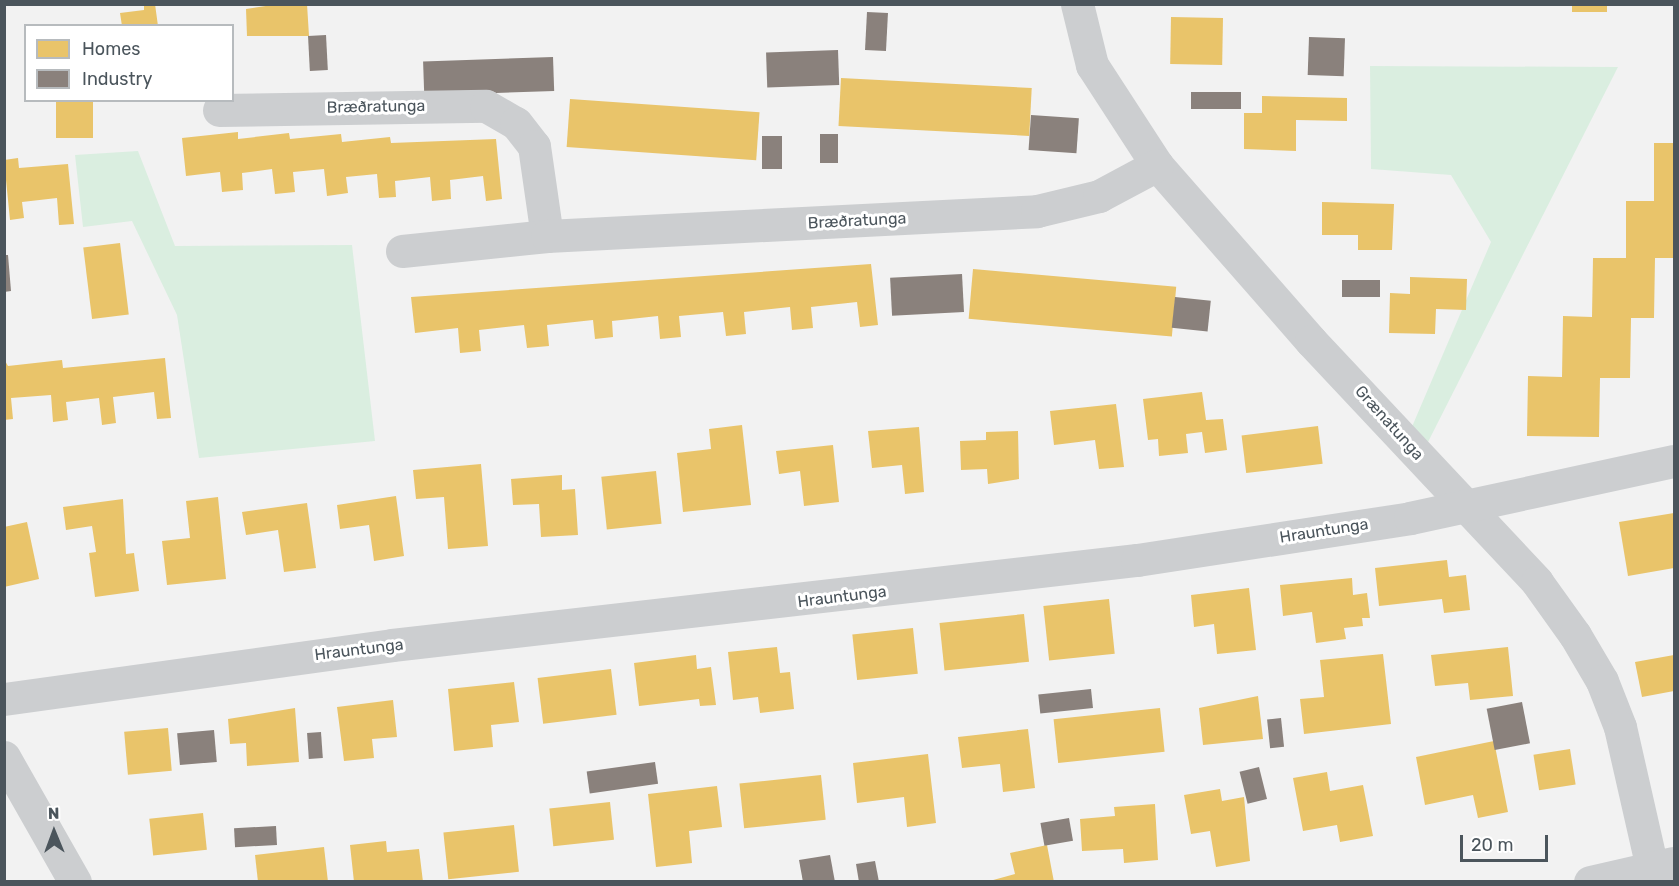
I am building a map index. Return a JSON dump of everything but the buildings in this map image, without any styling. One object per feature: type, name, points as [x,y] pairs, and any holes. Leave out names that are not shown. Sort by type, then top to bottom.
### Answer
[{"type":"street","name":"Grænatunga","points":[[1077,4],[1092,65],[1157,165],[1536,582],[1602,681],[1620,727],[1663,865]]},
{"type":"street","name":"Bræðratunga","points":[[219,110],[486,106],[516,123],[534,146],[547,236]]},
{"type":"street","name":"Bræðratunga","points":[[402,251],[547,236],[1037,211],[1099,196],[1157,165]]},
{"type":"street","name":"Hrauntunga","points":[[4,699],[392,645],[1137,560],[1410,518],[1463,504],[1674,461]]},
{"type":"street","points":[[4,757],[75,882]]},
{"type":"street","points":[[1590,882],[1663,865]]},
{"type":"green space","points":[[1370,66],[1618,67],[1427,444],[1411,429],[1491,242],[1451,175],[1371,169]]},
{"type":"green space","points":[[138,151],[175,246],[352,245],[375,441],[199,458],[177,315],[132,221],[83,227],[75,155]]}]
